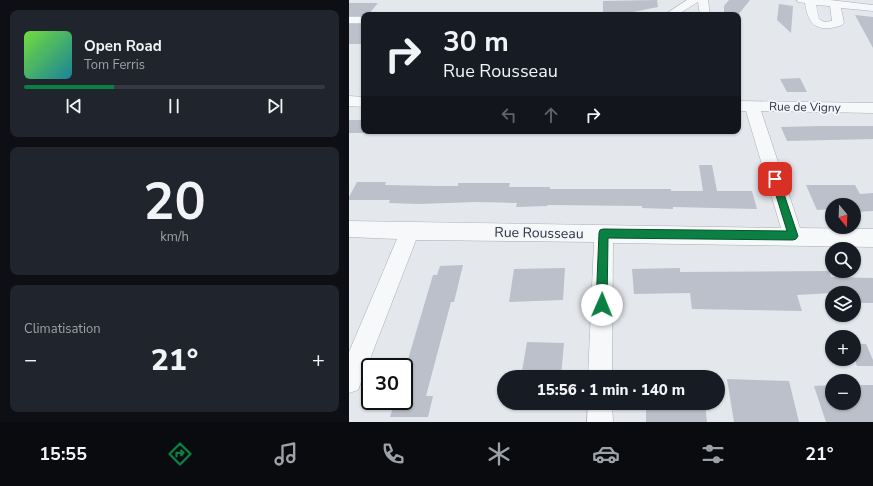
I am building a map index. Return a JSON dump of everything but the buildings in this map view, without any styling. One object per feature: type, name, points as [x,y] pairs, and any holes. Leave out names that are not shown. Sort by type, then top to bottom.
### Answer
[{"type":"street","points":[[674,12],[695,0]]},
{"type":"street","points":[[703,0],[705,12]]},
{"type":"street","points":[[837,3],[838,23],[826,25],[817,23],[813,18],[806,1],[837,3],[873,8]]},
{"type":"street","points":[[349,20],[361,20]]},
{"type":"street","points":[[349,101],[361,102]]},
{"type":"street","points":[[745,106],[793,236]]},
{"type":"street","name":"Rue de Vigny","points":[[745,106],[873,108]]},
{"type":"street","name":"Rue Rousseau","points":[[349,229],[873,238]]},
{"type":"street","points":[[349,381],[410,231]]},
{"type":"street","points":[[600,370],[603,233]]},
{"type":"street","points":[[600,410],[600,422]]},
{"type":"route","points":[[602,305],[603,233],[793,236],[775,179]]}]
